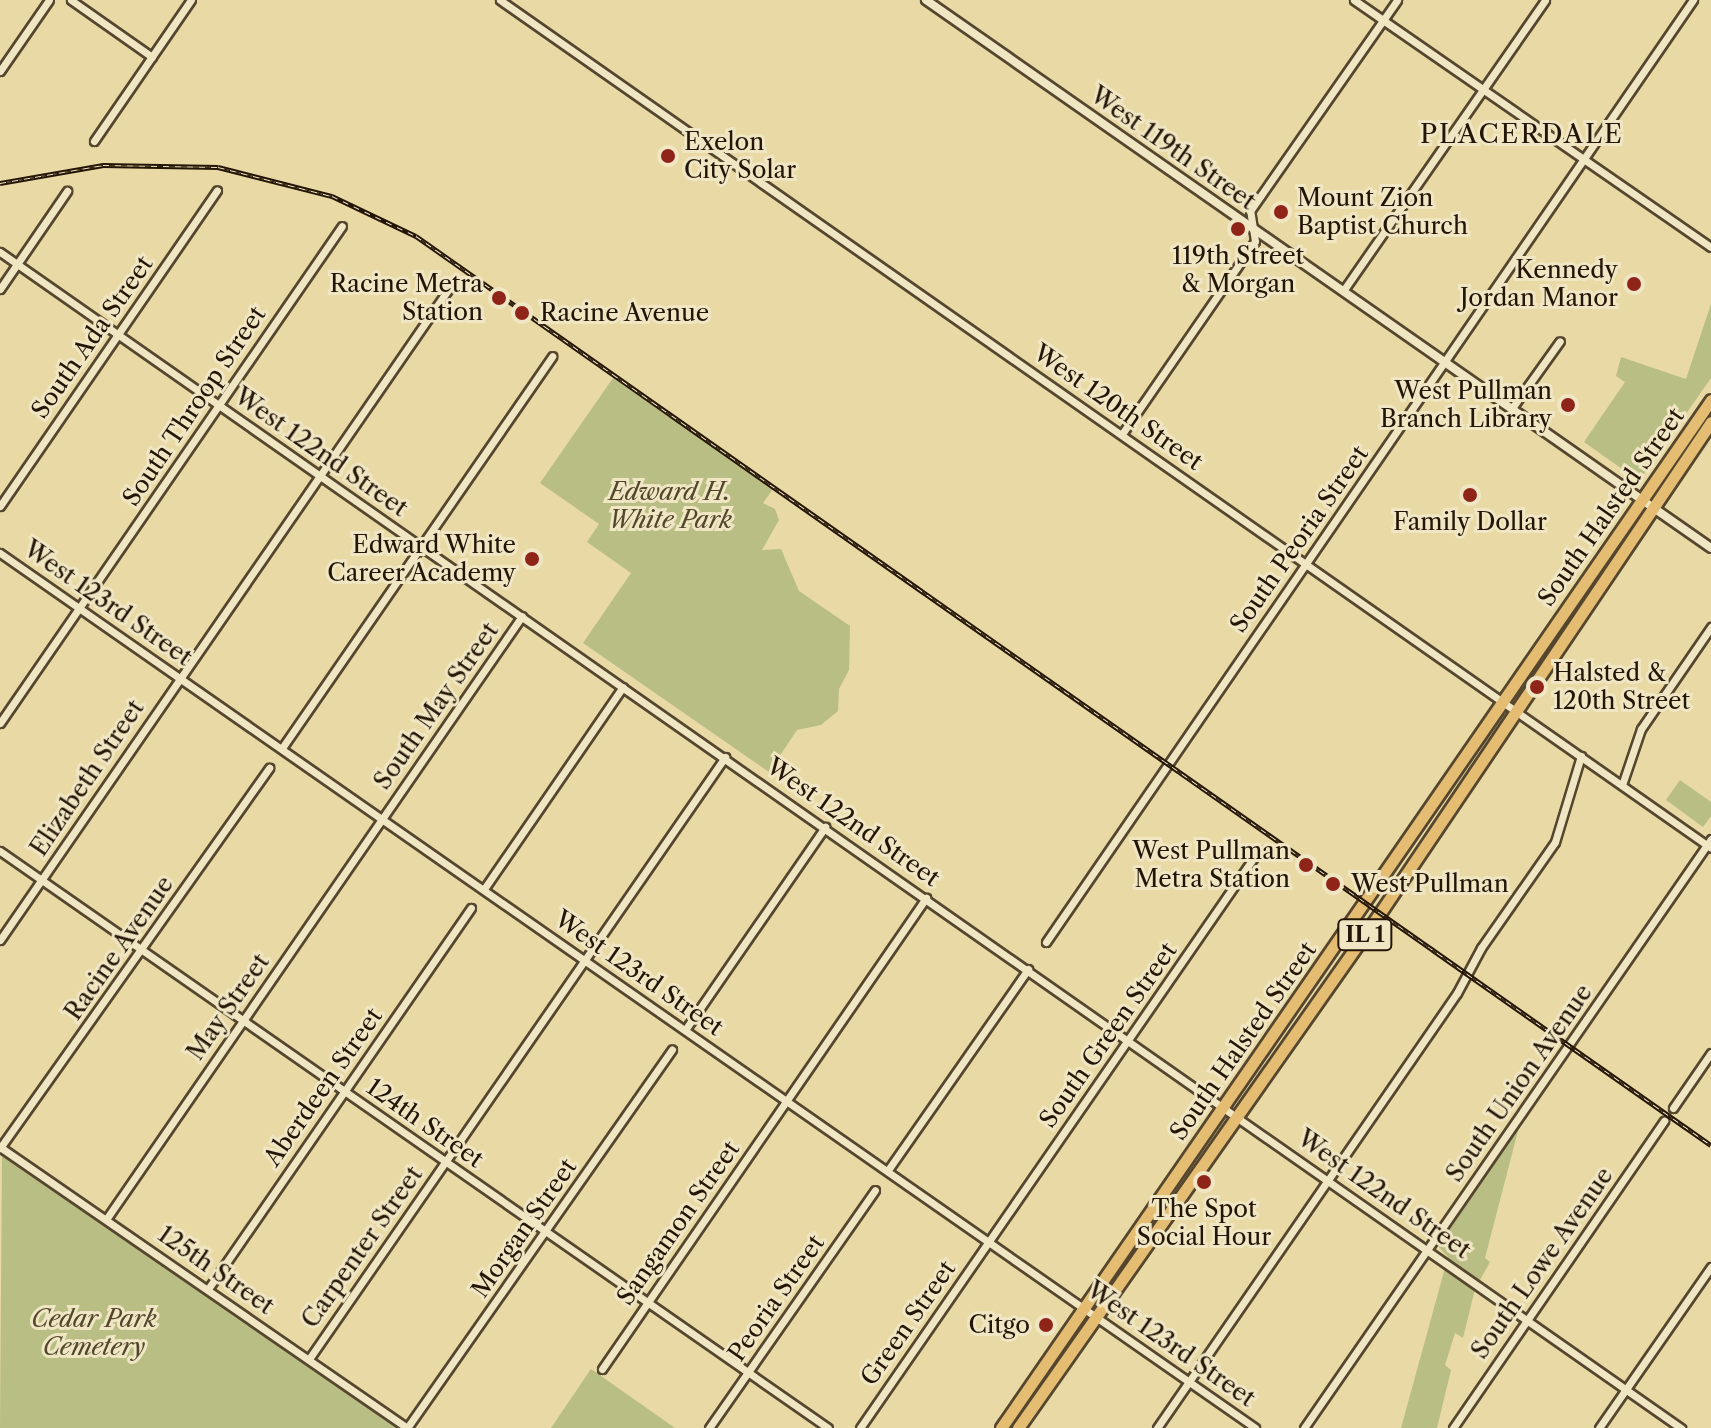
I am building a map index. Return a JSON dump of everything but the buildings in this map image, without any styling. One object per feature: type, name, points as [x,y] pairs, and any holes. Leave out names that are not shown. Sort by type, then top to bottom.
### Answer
[{"type":"main road","name":"South Halsted Street","points":[[1648,503],[1711,400]]},
{"type":"main road","name":"South Halsted Street","points":[[1001,1428],[1648,503],[1711,422]]},
{"type":"main road","name":"South Halsted Street","points":[[1018,1428],[1230,1121],[1239,1116],[1489,753],[1508,705]]},
{"type":"street","points":[[0,71],[49,0]]},
{"type":"street","points":[[71,0],[152,57]]},
{"type":"street","points":[[94,141],[191,0]]},
{"type":"street","name":"West 120th Street","points":[[500,0],[1710,844]]},
{"type":"street","name":"West 119th Street","points":[[926,0],[1711,548]]},
{"type":"street","points":[[1354,0],[1711,247]]},
{"type":"street","points":[[1122,434],[1255,241],[1250,211],[1397,0]]},
{"type":"street","points":[[1343,291],[1545,0]]},
{"type":"street","name":"South Peoria Street","points":[[1046,942],[1693,0]]},
{"type":"street","name":"South Ada Street","points":[[0,506],[217,190]]},
{"type":"street","points":[[0,289],[67,191]]},
{"type":"street","name":"South Throop Street","points":[[0,723],[342,226]]},
{"type":"street","name":"West 122nd Street","points":[[0,252],[1225,1106],[1681,1428]]},
{"type":"street","name":"Elizabeth Street","points":[[0,940],[450,287]]},
{"type":"street","points":[[1512,408],[1560,341]]},
{"type":"street","points":[[282,748],[552,356]]},
{"type":"street","name":"West 123rd Street","points":[[0,553],[1255,1428]]},
{"type":"street","name":"South May Street","points":[[382,819],[522,616]]},
{"type":"street","points":[[1622,785],[1641,729],[1711,627]]},
{"type":"street","points":[[484,889],[623,687]]},
{"type":"street","points":[[1157,1428],[1555,842],[1581,756]]},
{"type":"street","name":"Carpenter Street","points":[[309,1359],[725,757]]},
{"type":"street","name":"Racine Avenue","points":[[0,1148],[269,768]]},
{"type":"street","name":"May Street","points":[[107,1218],[382,819]]},
{"type":"street","points":[[685,1030],[825,827]]},
{"type":"street","name":"South Union Avenue","points":[[1304,1428],[1710,844]]},
{"type":"street","name":"South Green Street","points":[[989,1241],[1259,850]]},
{"type":"street","name":"124th Street","points":[[0,851],[828,1428]]},
{"type":"street","name":"Sangamon Street","points":[[602,1369],[926,898]]},
{"type":"street","name":"Aberdeen Street","points":[[208,1289],[471,908]]},
{"type":"street","points":[[888,1170],[1028,969]]},
{"type":"street","name":"Morgan Street","points":[[407,1428],[672,1049]]},
{"type":"street","points":[[1673,1108],[1711,1053]]},
{"type":"street","name":"South Lowe Avenue","points":[[1453,1428],[1664,1121]]},
{"type":"street","name":"125th Street","points":[[0,1148],[107,1218],[407,1428]]},
{"type":"street","name":"Peoria Street","points":[[709,1428],[875,1190]]},
{"type":"street","name":"Green Street","points":[[860,1428],[989,1241]]},
{"type":"street","points":[[1599,1428],[1711,1267]]},
{"type":"green space","points":[[1711,304],[1711,378],[1639,481],[1584,442],[1625,382],[1616,376],[1621,357],[1686,379]]},
{"type":"green space","name":"Edward H. White Park","points":[[613,378],[773,489],[763,503],[775,509],[779,520],[762,550],[781,549],[799,591],[850,626],[849,670],[839,689],[838,711],[821,725],[797,730],[769,772],[583,643],[631,573],[587,542],[599,524],[540,483]]},
{"type":"green space","points":[[1680,780],[1711,802],[1711,816],[1703,827],[1666,800]]},
{"type":"green space","points":[[1519,1127],[1485,1258],[1490,1262],[1475,1289],[1463,1338],[1455,1333],[1445,1365],[1451,1370],[1437,1428],[1401,1428],[1448,1257],[1437,1245]]},
{"type":"green space","name":"Cedar Park Cemetery","points":[[2,1154],[9,1156],[396,1428],[0,1428]]},
{"type":"green space","points":[[591,1369],[675,1428],[551,1428]]},
{"type":"railway","points":[[0,183],[103,165],[218,167],[332,196],[416,236],[1711,1145]]},
{"type":"place","name":"Exelon City Solar","points":[[668,156]]},
{"type":"place","name":"Mount Zion Baptist Church","points":[[1281,212]]},
{"type":"place","name":"119th Street & Morgan","points":[[1238,229]]},
{"type":"place","name":"Kennedy Jordan Manor","points":[[1634,284]]},
{"type":"place","name":"Racine Metra Station","points":[[499,298]]},
{"type":"place","name":"Racine Avenue","points":[[522,313]]},
{"type":"place","name":"West Pullman Branch Library","points":[[1568,405]]},
{"type":"place","name":"Family Dollar","points":[[1470,495]]},
{"type":"place","name":"Edward White Career Academy","points":[[532,559]]},
{"type":"place","name":"Halsted & 120th Street","points":[[1537,687]]},
{"type":"place","name":"West Pullman Metra Station","points":[[1306,865]]},
{"type":"place","name":"West Pullman","points":[[1333,884]]},
{"type":"place","name":"The Spot Social Hour","points":[[1204,1182]]},
{"type":"place","name":"Citgo","points":[[1046,1325]]},
{"type":"district","name":"PLACERDALE","points":[[1522,135]]}]
